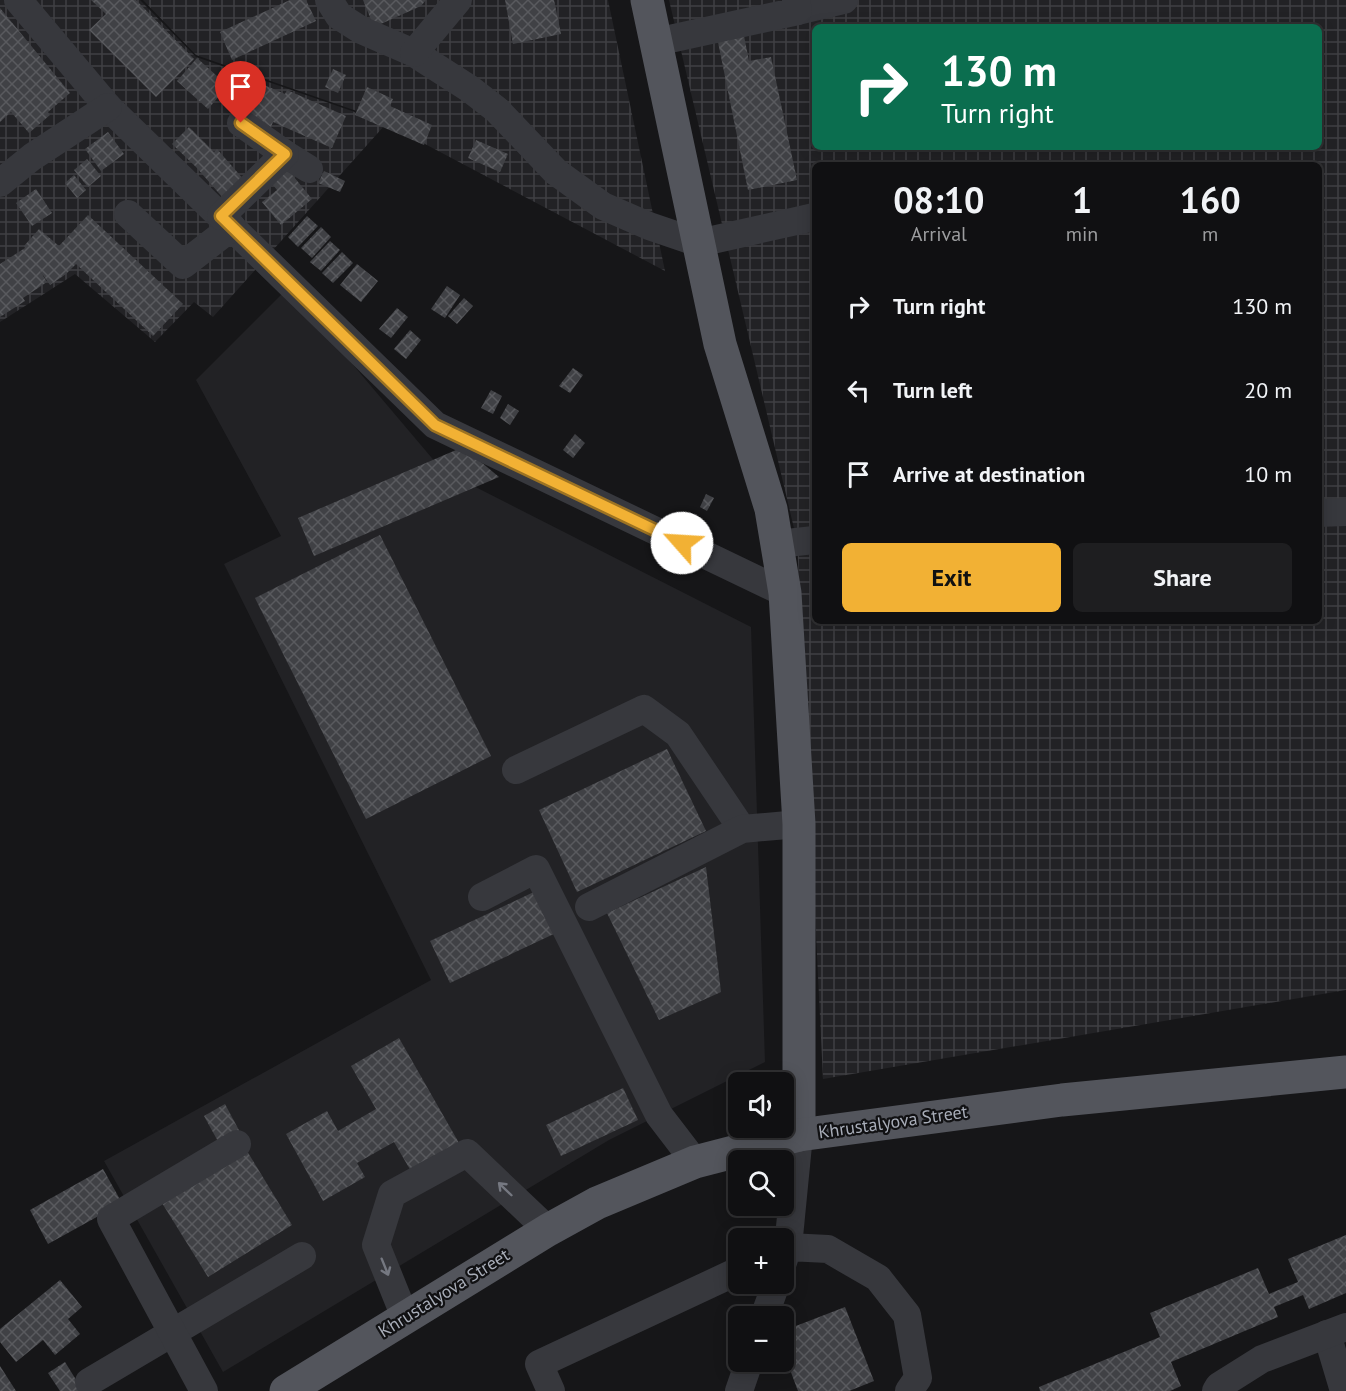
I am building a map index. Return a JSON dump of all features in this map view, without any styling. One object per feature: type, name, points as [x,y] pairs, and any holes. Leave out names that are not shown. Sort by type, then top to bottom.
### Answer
[{"type":"main road","points":[[647,0],[720,344],[771,509],[785,593],[799,824],[799,1135]]},
{"type":"main road","name":"Khrustalyova Street","points":[[286,1391],[548,1230],[597,1203],[695,1162],[799,1135],[1062,1100],[1346,1072]]},
{"type":"lane","points":[[18,0],[108,107],[435,425],[785,593]]},
{"type":"lane","points":[[328,0],[339,16],[361,30],[414,53],[470,89],[497,110],[556,172],[603,206],[649,226],[699,243],[812,218]]},
{"type":"lane","points":[[414,53],[458,0]]},
{"type":"lane","points":[[656,42],[797,5],[844,0]]},
{"type":"lane","points":[[0,183],[32,158],[108,107]]},
{"type":"lane","points":[[128,214],[183,265],[226,222],[297,162],[241,123]]},
{"type":"lane","points":[[1322,513],[1346,512]]},
{"type":"lane","points":[[778,544],[812,540]]},
{"type":"lane","points":[[516,770],[644,709],[678,734],[742,829]]},
{"type":"lane","points":[[589,907],[742,829],[799,824]]},
{"type":"lane","points":[[482,897],[536,869],[659,1115],[695,1162]]},
{"type":"lane","points":[[788,1228],[799,1135]]},
{"type":"lane","points":[[204,1391],[111,1219],[237,1144]]},
{"type":"lane","points":[[405,1317],[376,1245],[392,1194],[467,1153],[548,1230]]},
{"type":"lane","points":[[794,1252],[828,1249],[878,1278],[906,1315],[918,1378],[909,1391]]},
{"type":"lane","points":[[89,1382],[302,1256]]},
{"type":"lane","points":[[541,1387],[539,1364],[728,1275]]},
{"type":"lane","points":[[1215,1391],[1219,1386],[1262,1359],[1336,1330],[1344,1391]]},
{"type":"lane","points":[[739,1391],[746,1372]]},
{"type":"shaded area","points":[[0,0],[140,0],[196,57],[372,118],[385,125],[213,317],[194,302],[155,342],[75,274],[0,322]]},
{"type":"shaded area","points":[[143,0],[608,0],[665,271],[374,117],[196,55]]},
{"type":"shaded area","points":[[669,0],[1346,0],[1346,990],[823,1079],[797,541]]},
{"type":"shaded area","points":[[288,288],[442,470],[751,627],[765,1062],[745,1072],[728,1072],[728,1080],[609,1140],[223,1372],[104,1161],[431,980],[224,564],[281,536],[196,380]]},
{"type":"building","points":[[91,0],[136,0],[194,59],[156,97],[89,30],[106,14]]},
{"type":"building","points":[[290,0],[306,0],[316,21],[232,60],[220,32]]},
{"type":"building","points":[[363,0],[426,0],[421,6],[374,27]]},
{"type":"building","points":[[505,0],[554,0],[561,34],[513,44]]},
{"type":"building","points":[[0,8],[70,93],[29,133],[11,112],[0,122]]},
{"type":"building","points":[[744,36],[749,61],[771,57],[797,180],[748,190],[718,42]]},
{"type":"building","points":[[197,58],[228,86],[208,109],[177,81]]},
{"type":"building","points":[[333,69],[346,75],[338,93],[325,87]]},
{"type":"building","points":[[237,73],[285,94],[287,90],[346,116],[332,148],[273,122],[271,127],[223,105]]},
{"type":"building","points":[[367,87],[393,99],[390,106],[432,125],[424,145],[355,115]]},
{"type":"building","points":[[189,127],[214,152],[217,149],[245,181],[224,199],[172,144]]},
{"type":"building","points":[[108,132],[124,154],[101,171],[85,149]]},
{"type":"building","points":[[476,140],[508,154],[500,172],[468,158]]},
{"type":"building","points":[[87,159],[101,176],[88,187],[74,170]]},
{"type":"building","points":[[285,166],[312,199],[281,225],[262,202],[277,190],[269,180]]},
{"type":"building","points":[[324,171],[345,181],[340,192],[318,183]]},
{"type":"building","points":[[74,175],[86,190],[77,198],[65,183]]},
{"type":"building","points":[[36,189],[52,213],[32,226],[16,203]]},
{"type":"building","points":[[88,215],[183,304],[153,336],[76,264],[50,285],[38,268],[47,282],[23,298],[25,301],[0,317],[0,264],[25,248],[24,246],[39,229],[59,246]]},
{"type":"building","points":[[307,216],[318,226],[298,247],[288,237]]},
{"type":"building","points":[[321,227],[331,237],[312,258],[301,248]]},
{"type":"building","points":[[330,241],[340,250],[321,271],[310,262]]},
{"type":"building","points":[[342,252],[353,263],[333,283],[322,273]]},
{"type":"building","points":[[357,264],[378,281],[361,302],[340,285]]},
{"type":"building","points":[[447,286],[460,295],[445,318],[431,309]]},
{"type":"building","points":[[464,298],[473,306],[457,324],[448,316]]},
{"type":"building","points":[[397,308],[408,317],[391,338],[379,329]]},
{"type":"building","points":[[410,330],[421,340],[406,359],[394,349]]},
{"type":"building","points":[[573,368],[583,375],[570,393],[559,386]]},
{"type":"building","points":[[491,390],[502,396],[493,414],[481,408]]},
{"type":"building","points":[[508,404],[519,411],[510,425],[500,418]]},
{"type":"building","points":[[575,434],[585,443],[573,458],[563,450]]},
{"type":"building","points":[[463,447],[499,477],[314,556],[298,518]]},
{"type":"building","points":[[706,494],[714,498],[707,511],[700,507]]},
{"type":"building","points":[[380,535],[491,756],[366,819],[255,598]]},
{"type":"building","points":[[667,749],[706,831],[577,892],[539,810]]},
{"type":"building","points":[[706,867],[721,992],[659,1020],[607,913]]},
{"type":"building","points":[[538,890],[558,932],[450,983],[430,941]]},
{"type":"building","points":[[399,1038],[463,1150],[415,1178],[394,1142],[357,1163],[365,1177],[323,1201],[286,1134],[327,1111],[338,1131],[376,1109],[351,1066]]},
{"type":"building","points":[[623,1088],[638,1120],[561,1156],[546,1125]]},
{"type":"building","points":[[225,1104],[241,1134],[220,1145],[204,1116]]},
{"type":"building","points":[[247,1151],[292,1225],[208,1277],[162,1203]]},
{"type":"building","points":[[103,1169],[122,1203],[48,1244],[30,1210]]},
{"type":"building","points":[[1346,1235],[1346,1293],[1309,1309],[1303,1295],[1274,1307],[1278,1317],[1171,1362],[1181,1386],[1170,1391],[1040,1391],[1039,1387],[1160,1337],[1150,1313],[1258,1268],[1269,1294],[1298,1282],[1288,1259]]},
{"type":"building","points":[[60,1280],[82,1307],[68,1319],[80,1334],[55,1355],[43,1340],[16,1362],[0,1342],[0,1329]]},
{"type":"building","points":[[845,1307],[874,1381],[849,1391],[798,1391],[791,1372],[794,1372],[794,1327]]},
{"type":"building","points":[[65,1362],[83,1391],[60,1391],[48,1373]]},
{"type":"building","points":[[0,1366],[16,1391],[0,1391]]},
{"type":"route","points":[[241,123],[285,154],[221,216],[435,425],[682,543]]}]
